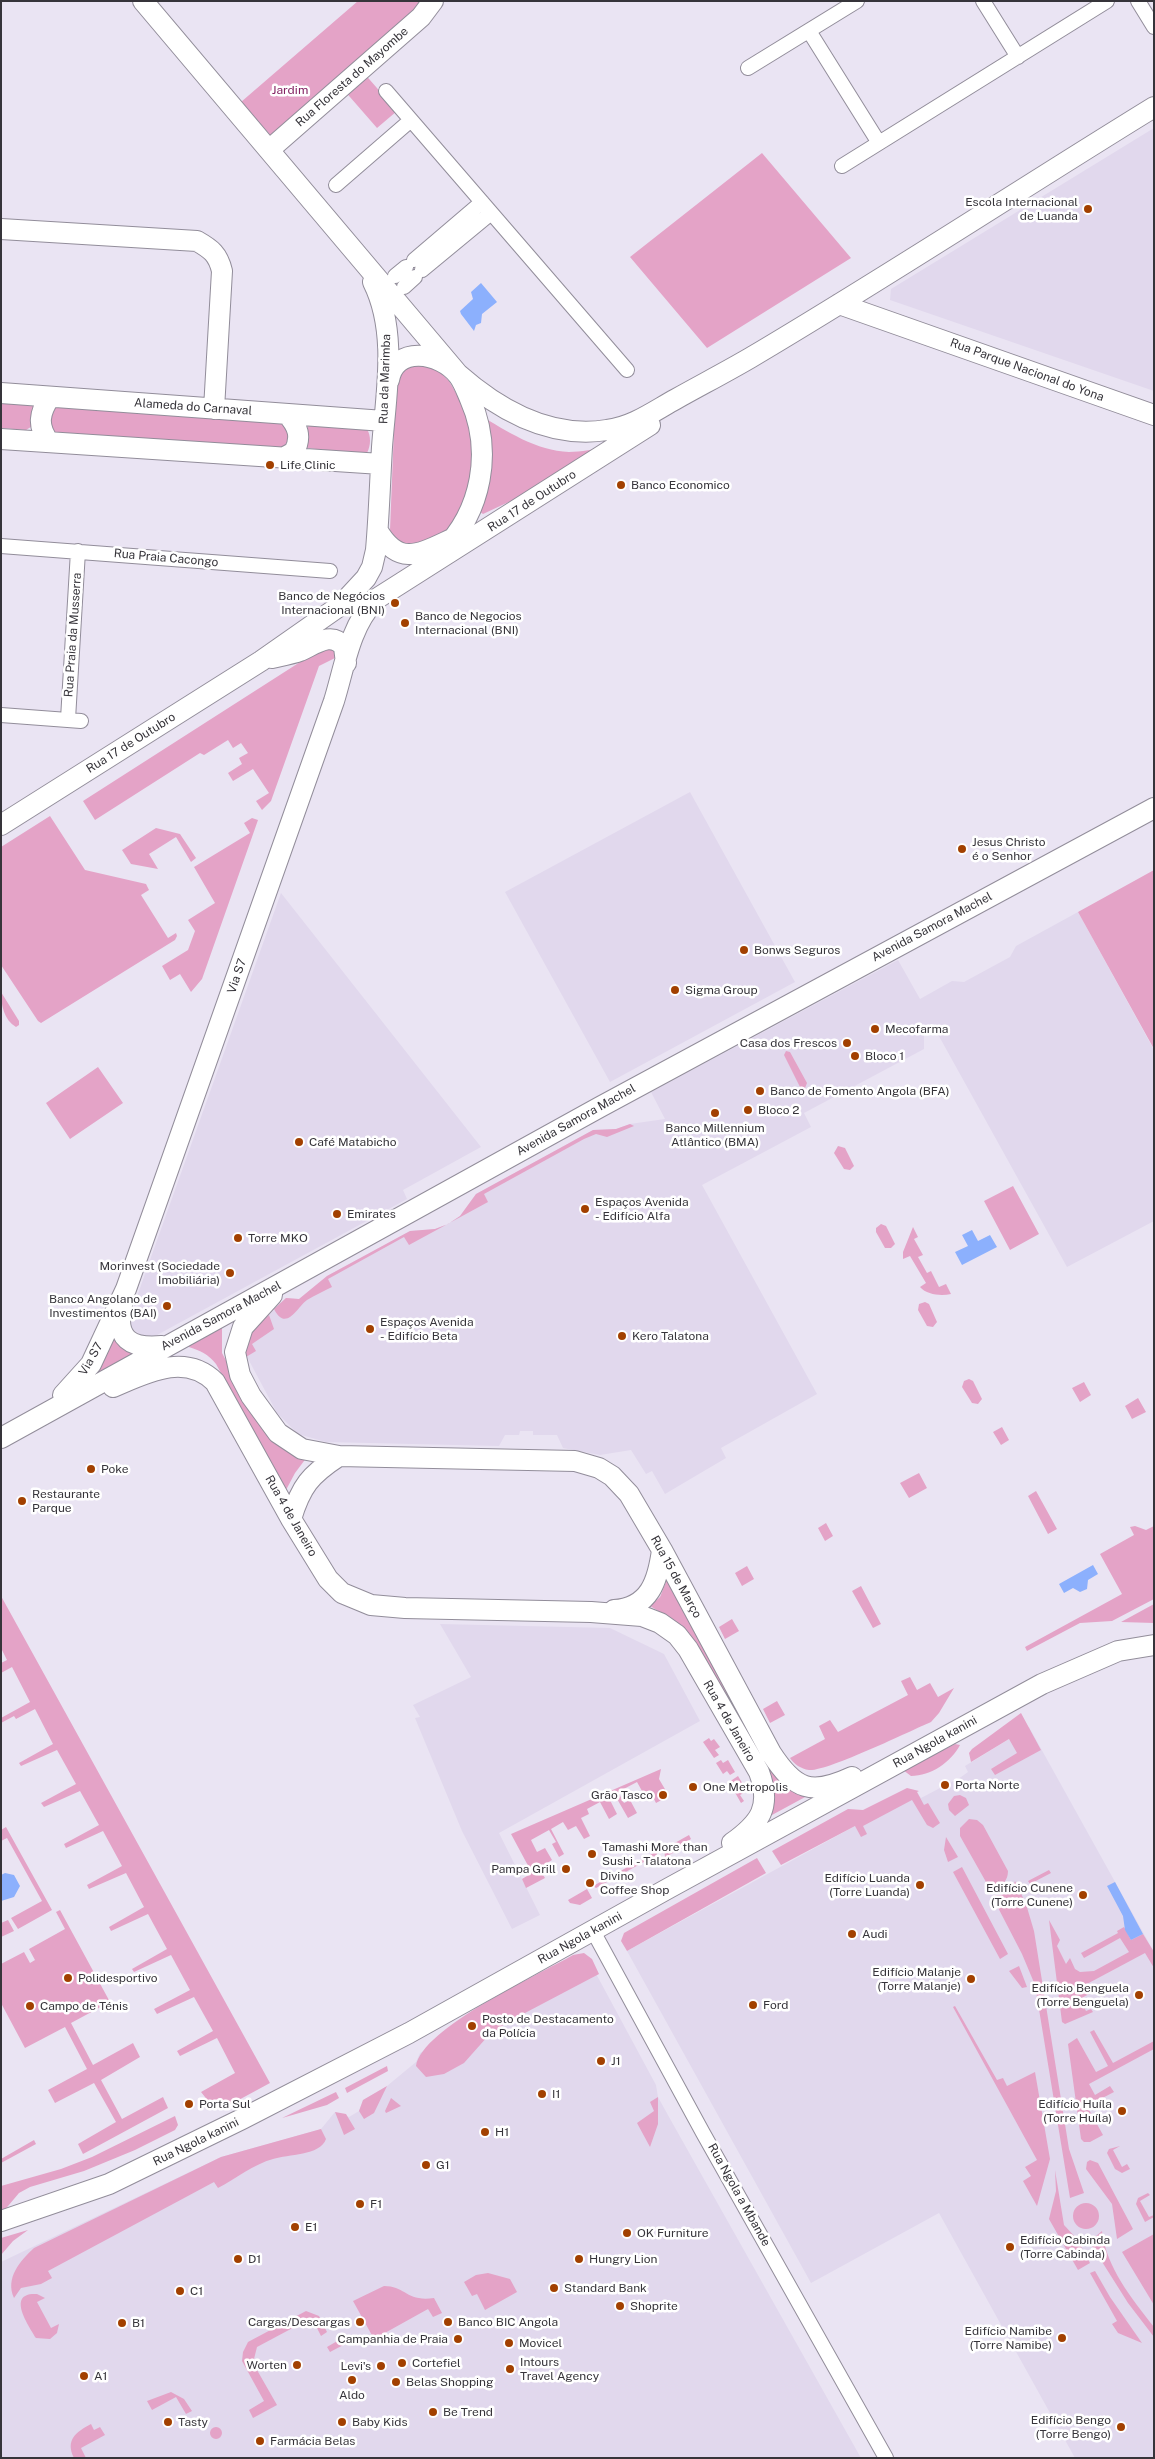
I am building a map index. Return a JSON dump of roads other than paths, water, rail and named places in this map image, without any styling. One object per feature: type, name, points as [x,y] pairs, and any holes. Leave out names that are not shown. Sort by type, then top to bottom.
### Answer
[{"type":"main road","name":"Rua da Marimba","points":[[143,1],[458,374],[474,389],[516,415],[545,428],[587,432],[630,425],[704,385]]},
{"type":"main road","name":"Rua Floresta do Mayombe","points":[[269,150],[421,17],[433,1]]},
{"type":"main road","points":[[704,385],[784,338],[1154,107]]},
{"type":"main road","points":[[1,229],[197,241],[210,248],[217,254],[222,270],[214,409]]},
{"type":"main road","name":"Rua da Marimba","points":[[352,247],[381,299],[386,317],[388,336],[378,530]]},
{"type":"main road","points":[[883,276],[874,291],[872,308],[899,325]]},
{"type":"main road","points":[[839,304],[899,325]]},
{"type":"main road","points":[[784,338],[818,324],[844,318],[870,318],[899,325]]},
{"type":"main road","name":"Rua Parque Nacional do Yona","points":[[899,325],[1154,415]]},
{"type":"main road","points":[[386,394],[391,370],[398,361],[410,355],[431,358],[458,374]]},
{"type":"main road","name":"Rua da Marimba","points":[[456,537],[469,515],[476,497],[482,456],[479,419],[458,374]]},
{"type":"main road","name":"Rua 17 de Outubro","points":[[261,661],[374,602],[691,399],[704,385]]},
{"type":"main road","name":"Alameda do Carnaval","points":[[1,394],[384,421]]},
{"type":"main road","points":[[49,442],[42,432],[40,424],[41,414],[50,397]]},
{"type":"main road","points":[[283,458],[294,452],[299,436],[295,423],[287,414]]},
{"type":"main road","name":"Rua 17 de Outubro","points":[[378,530],[386,545],[400,554],[420,554],[456,537],[642,431]]},
{"type":"main road","points":[[1,439],[381,464]]},
{"type":"main road","name":"Rua 17 de Outubro","points":[[1,825],[261,661],[341,605],[355,592],[372,567],[378,530]]},
{"type":"main road","name":"Rua 17 de Outubro","points":[[422,572],[456,537]]},
{"type":"main road","name":"Via S7","points":[[164,1346],[135,1346],[123,1334],[120,1326],[120,1314],[126,1289],[360,620],[374,602]]},
{"type":"main road","points":[[261,661],[299,651],[319,641],[330,639],[338,640],[344,647],[346,663]]},
{"type":"main road","name":"Avenida Samora Machel","points":[[1,1438],[164,1346],[286,1281],[856,967],[1154,808]]},
{"type":"main road","name":"Rua 15 de Março","points":[[286,1281],[243,1327],[235,1352],[238,1370],[250,1396],[278,1433],[302,1448],[339,1456],[575,1461],[599,1468],[622,1485],[662,1550],[771,1753],[785,1774],[797,1784],[830,1787],[942,1737]]},
{"type":"main road","name":"Via S7","points":[[40,1416],[85,1373],[126,1289]]},
{"type":"main road","name":"Rua 4 de Janeiro","points":[[40,1416],[139,1376],[173,1366],[188,1366],[205,1372],[215,1382],[291,1519],[328,1579],[342,1593],[363,1602],[405,1608],[591,1612],[642,1616],[660,1623],[677,1636],[698,1666],[759,1772],[764,1787],[763,1807],[750,1830],[669,1888]]},
{"type":"main road","points":[[291,1519],[298,1496],[306,1482],[319,1469],[339,1456]]},
{"type":"main road","name":"Rua 4 de Janeiro","points":[[591,1612],[618,1610],[642,1599],[651,1591],[658,1577],[662,1550]]},
{"type":"main road","name":"Rua Ngola kanini","points":[[1,2221],[109,2184],[194,2143],[409,2033],[942,1737],[1042,1684],[1118,1651],[1154,1645]]},
{"type":"street","points":[[748,68],[857,1]]},
{"type":"street","points":[[983,1],[1018,57]]},
{"type":"street","points":[[842,166],[1107,1]]},
{"type":"street","points":[[1138,1],[1154,27]]},
{"type":"street","points":[[809,31],[879,143]]},
{"type":"street","points":[[386,91],[627,370]]},
{"type":"street","points":[[336,185],[411,120]]},
{"type":"street","points":[[482,202],[409,273],[491,213]]},
{"type":"street","name":"Rua Praia Cacongo","points":[[1,546],[330,571]]},
{"type":"street","name":"Rua Praia da Musserra","points":[[1,715],[74,720],[78,551]]},
{"type":"street","name":"Rua Ngola a Mbande","points":[[593,1931],[703,2132],[886,2458]]},
{"type":"water","points":[[481,283],[497,302],[482,314],[481,323],[476,325],[474,331],[460,311],[473,299],[471,292]]},
{"type":"water","points":[[972,1230],[978,1241],[990,1235],[997,1247],[962,1265],[955,1252],[968,1246],[962,1235]]},
{"type":"water","points":[[1093,1565],[1098,1574],[1088,1580],[1087,1589],[1080,1592],[1073,1588],[1064,1593],[1059,1584]]},
{"type":"water","points":[[5,1873],[14,1875],[20,1886],[14,1897],[1,1901],[1,1875]]},
{"type":"water","points":[[1115,1882],[1143,1934],[1131,1940],[1125,1930],[1123,1916],[1107,1886]]},
{"type":"place","name":"Escola Internacional de Luanda","points":[[1088,209]]},
{"type":"place","name":"Life Clinic","points":[[270,465]]},
{"type":"place","name":"Banco Economico","points":[[621,485]]},
{"type":"place","name":"Banco de Negócios Internacional (BNI)","points":[[395,603]]},
{"type":"place","name":"Banco de Negocios Internacional (BNI)","points":[[405,623]]},
{"type":"place","name":"Jesus Christo é o Senhor","points":[[962,849]]},
{"type":"place","name":"Bonws Seguros","points":[[744,950]]},
{"type":"place","name":"Sigma Group","points":[[675,990]]},
{"type":"place","name":"Mecofarma","points":[[875,1029]]},
{"type":"place","name":"Casa dos Frescos","points":[[847,1043]]},
{"type":"place","name":"Bloco 1","points":[[855,1056]]},
{"type":"place","name":"Banco de Fomento Angola (BFA)","points":[[760,1091]]},
{"type":"place","name":"Bloco 2","points":[[748,1110]]},
{"type":"place","name":"Banco Millennium Atlântico (BMA)","points":[[715,1113]]},
{"type":"place","name":"Café Matabicho","points":[[299,1142]]},
{"type":"place","name":"Espaços Avenida - Edifício Alfa","points":[[585,1209]]},
{"type":"place","name":"Emirates","points":[[337,1214]]},
{"type":"place","name":"Torre MKO","points":[[238,1238]]},
{"type":"place","name":"Morinvest (Sociedade Imobiliária)","points":[[230,1273]]},
{"type":"place","name":"Banco Angolano de Investimentos (BAI)","points":[[167,1306]]},
{"type":"place","name":"Espaços Avenida - Edifício Beta","points":[[370,1329]]},
{"type":"place","name":"Kero Talatona","points":[[622,1336]]},
{"type":"place","name":"Poke","points":[[91,1469]]},
{"type":"place","name":"Restaurante Parque","points":[[22,1501]]},
{"type":"place","name":"Porta Norte","points":[[945,1785]]},
{"type":"place","name":"One Metropolis","points":[[693,1787]]},
{"type":"place","name":"Grão Tasco","points":[[663,1795]]},
{"type":"place","name":"Tamashi More than Sushi - Talatona","points":[[592,1854]]},
{"type":"place","name":"Pampa Grill","points":[[566,1869]]},
{"type":"place","name":"Divino Coffee Shop","points":[[590,1883]]},
{"type":"place","name":"Edifício Luanda (Torre Luanda)","points":[[920,1885]]},
{"type":"place","name":"Edifício Cunene (Torre Cunene)","points":[[1083,1895]]},
{"type":"place","name":"Audi","points":[[852,1934]]},
{"type":"place","name":"Polidesportivo","points":[[68,1978]]},
{"type":"place","name":"Edifício Malanje (Torre Malanje)","points":[[971,1979]]},
{"type":"place","name":"Edifício Benguela (Torre Benguela)","points":[[1139,1995]]},
{"type":"place","name":"Ford","points":[[753,2005]]},
{"type":"place","name":"Campo de Ténis","points":[[30,2006]]},
{"type":"place","name":"Posto de Destacamento da Polícia","points":[[472,2026]]},
{"type":"place","name":"J1","points":[[601,2061]]},
{"type":"place","name":"I1","points":[[542,2094]]},
{"type":"place","name":"Porta Sul","points":[[189,2104]]},
{"type":"place","name":"Edifício Huíla (Torre Huíla)","points":[[1122,2111]]},
{"type":"place","name":"H1","points":[[485,2132]]},
{"type":"place","name":"G1","points":[[426,2165]]},
{"type":"place","name":"F1","points":[[360,2204]]},
{"type":"place","name":"E1","points":[[295,2227]]},
{"type":"place","name":"OK Furniture","points":[[627,2233]]},
{"type":"place","name":"Edifício Cabinda (Torre Cabinda)","points":[[1010,2247]]},
{"type":"place","name":"D1","points":[[238,2259]]},
{"type":"place","name":"Hungry Lion","points":[[579,2259]]},
{"type":"place","name":"Standard Bank","points":[[554,2288]]},
{"type":"place","name":"C1","points":[[180,2291]]},
{"type":"place","name":"Shoprite","points":[[620,2306]]},
{"type":"place","name":"Cargas/Descargas","points":[[360,2322]]},
{"type":"place","name":"Banco BIC Angola","points":[[448,2322]]},
{"type":"place","name":"B1","points":[[122,2323]]},
{"type":"place","name":"Edifício Namibe (Torre Namibe)","points":[[1062,2338]]},
{"type":"place","name":"Campanhia de Praia","points":[[458,2339]]},
{"type":"place","name":"Movicel","points":[[509,2343]]},
{"type":"place","name":"Cortefiel","points":[[402,2363]]},
{"type":"place","name":"Worten","points":[[297,2365]]},
{"type":"place","name":"Levi's","points":[[381,2366]]},
{"type":"place","name":"Intours Travel Agency","points":[[510,2369]]},
{"type":"place","name":"A1","points":[[84,2376]]},
{"type":"place","name":"Aldo","points":[[352,2380]]},
{"type":"place","name":"Belas Shopping","points":[[396,2382]]},
{"type":"place","name":"Be Trend","points":[[433,2412]]},
{"type":"place","name":"Tasty","points":[[168,2422]]},
{"type":"place","name":"Baby Kids","points":[[342,2422]]},
{"type":"place","name":"Edifício Bengo (Torre Bengo)","points":[[1121,2427]]},
{"type":"place","name":"Farmácia Belas","points":[[260,2441]]},
{"type":"park label","name":"Jardim","points":[[290,90]]}]
